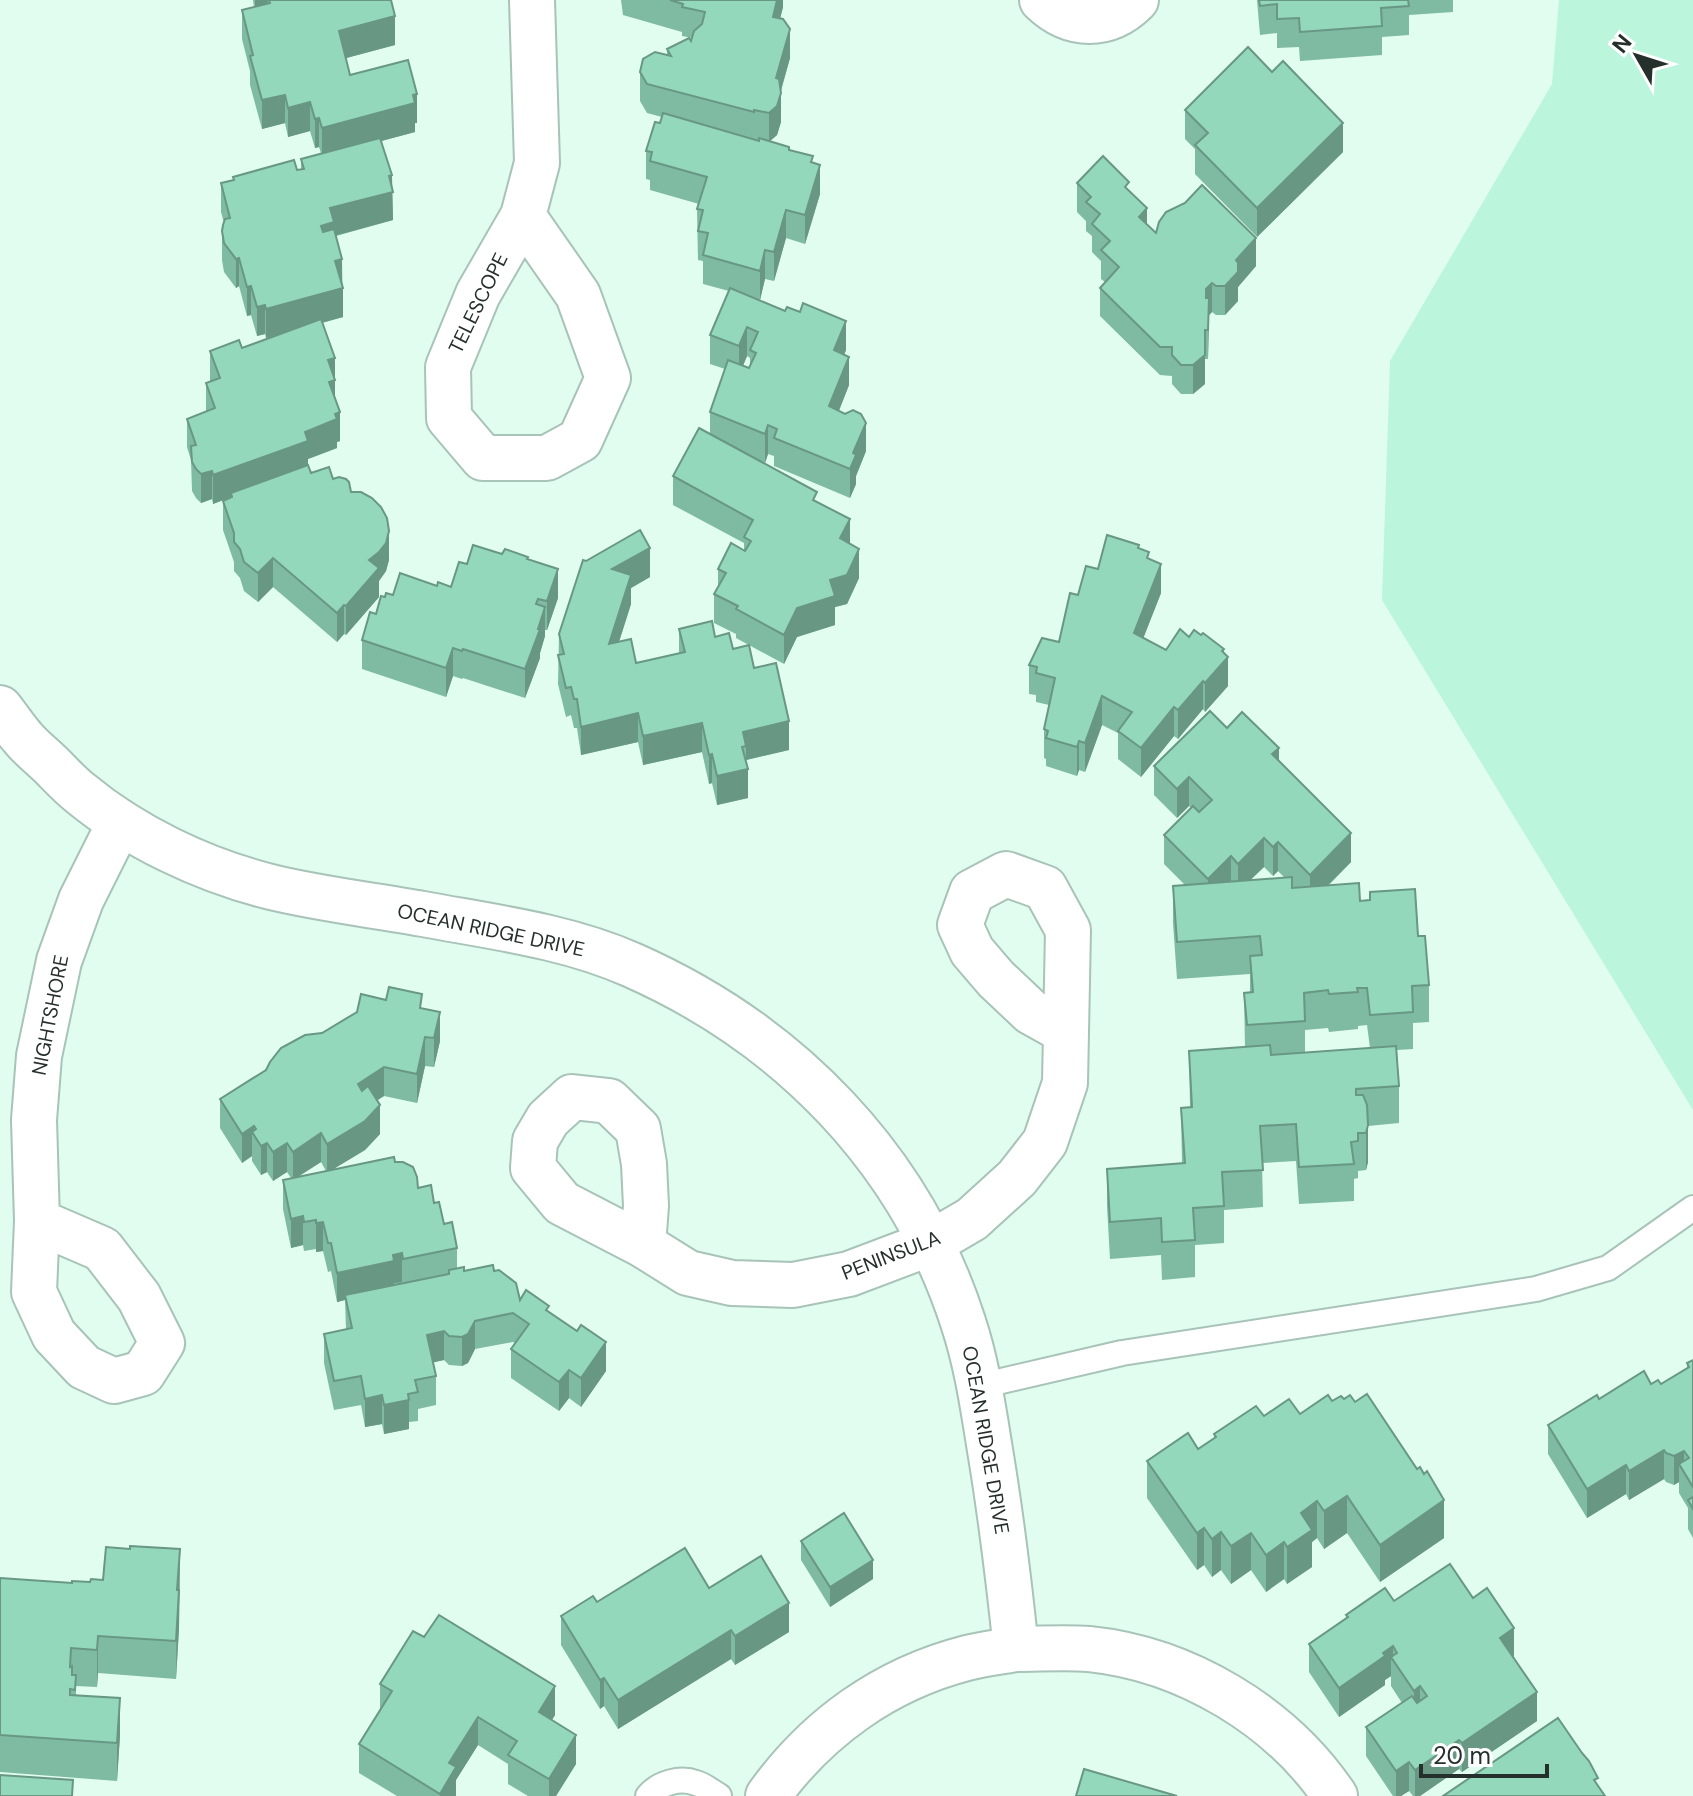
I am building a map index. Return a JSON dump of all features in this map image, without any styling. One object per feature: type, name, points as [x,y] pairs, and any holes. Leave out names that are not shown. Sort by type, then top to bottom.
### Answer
[{"type":"street","name":"TELESCOPE","points":[[523,216],[578,295],[608,378],[580,440],[547,458],[483,458],[449,418],[448,367],[478,294],[523,216],[537,163],[532,0]]},
{"type":"street","points":[[1042,0],[1054,11],[1077,21],[1102,21],[1125,12],[1136,0]]},
{"type":"street","name":"OCEAN RIDGE DRIVE","points":[[0,708],[24,739],[79,792],[155,843],[225,873],[273,887],[514,931],[574,945],[631,964],[712,1005],[762,1039],[809,1079],[850,1122],[887,1170],[931,1243],[963,1323],[980,1386],[1004,1541],[1016,1649]]},
{"type":"street","name":"NIGHTSHORE","points":[[37,1221],[34,1120],[39,1056],[59,961],[81,900],[120,822]]},
{"type":"street","name":"PENINSULA","points":[[643,1245],[688,1273],[732,1283],[793,1285],[849,1274],[931,1243],[972,1219],[1017,1178],[1045,1142],[1065,1083],[1065,1031]]},
{"type":"street","points":[[768,1796],[823,1733],[868,1700],[916,1675],[967,1658],[1016,1649],[1089,1649],[1142,1659],[1193,1678],[1242,1704],[1284,1737],[1322,1777],[1335,1796]]},
{"type":"lane","points":[[980,1386],[1122,1353],[1536,1289],[1608,1268],[1693,1208]]},
{"type":"lane","points":[[648,1796],[653,1790],[674,1781],[696,1782],[719,1796]]},
{"type":"green space","points":[[1559,0],[1693,0],[1693,1110],[1382,600],[1390,361],[1552,84]]},
{"type":"building","points":[[269,0],[391,0],[395,16],[339,31],[350,75],[408,60],[417,94],[413,95],[415,103],[322,128],[319,118],[315,119],[310,102],[288,108],[285,95],[262,100],[242,10],[270,3]]},
{"type":"building","points":[[670,0],[777,0],[773,17],[783,19],[790,29],[776,78],[779,79],[781,93],[777,106],[769,113],[754,112],[647,84],[640,72],[643,59],[655,52],[671,56],[667,49],[689,38],[691,41],[694,31],[702,24],[705,12],[682,7],[683,4]]},
{"type":"building","points":[[1259,0],[1408,0],[1409,6],[1381,8],[1382,26],[1300,32],[1299,18],[1277,19],[1277,4],[1260,6]]},
{"type":"building","points":[[1248,47],[1272,72],[1283,61],[1343,123],[1257,208],[1195,145],[1208,133],[1185,110]]},
{"type":"building","points":[[663,113],[789,147],[789,150],[813,156],[811,162],[820,165],[805,215],[786,210],[774,252],[765,250],[760,271],[703,255],[708,233],[698,231],[703,210],[697,209],[707,177],[650,161],[652,152],[646,151],[655,122],[660,123]]},
{"type":"building","points":[[380,138],[392,175],[389,176],[393,192],[330,208],[334,222],[321,226],[323,232],[334,229],[342,259],[335,261],[343,288],[266,309],[265,305],[257,307],[251,286],[247,287],[239,258],[236,259],[224,243],[223,225],[225,219],[230,218],[221,183],[294,160],[297,170],[304,169],[301,159]]},
{"type":"building","points":[[1103,156],[1129,182],[1125,187],[1147,208],[1139,217],[1156,233],[1166,212],[1185,203],[1202,185],[1256,238],[1236,260],[1238,272],[1225,286],[1212,283],[1206,289],[1206,298],[1209,298],[1205,355],[1193,365],[1181,365],[1172,355],[1172,347],[1160,347],[1100,288],[1119,267],[1101,250],[1110,241],[1092,224],[1100,214],[1086,202],[1091,197],[1077,183]]},
{"type":"building","points":[[730,288],[785,311],[787,307],[800,312],[803,303],[846,321],[834,350],[849,357],[829,406],[845,414],[853,410],[861,414],[866,423],[853,453],[856,455],[850,469],[774,438],[777,429],[768,425],[765,434],[710,412],[728,360],[749,368],[756,353],[750,350],[758,332],[747,327],[739,346],[710,335]]},
{"type":"building","points":[[321,319],[335,358],[328,360],[335,380],[329,382],[340,412],[335,414],[337,419],[305,432],[308,441],[213,475],[212,471],[201,474],[192,462],[191,446],[196,445],[187,419],[215,408],[206,383],[220,378],[210,351],[239,340],[242,348]]},
{"type":"building","points":[[699,428],[817,492],[813,500],[850,519],[840,538],[859,549],[847,575],[830,580],[835,596],[797,608],[784,635],[714,594],[726,573],[718,569],[731,543],[745,551],[751,541],[744,537],[753,520],[673,476]]},
{"type":"building","points":[[308,465],[311,473],[329,467],[333,479],[346,479],[351,492],[361,492],[372,498],[387,518],[389,531],[386,543],[369,560],[379,568],[337,613],[273,558],[258,573],[244,562],[234,542],[223,501],[232,497],[231,493]]},
{"type":"building","points":[[640,530],[650,548],[612,569],[631,575],[609,644],[631,639],[636,663],[685,652],[679,629],[712,621],[715,637],[729,633],[733,649],[749,645],[754,668],[776,663],[789,721],[743,732],[746,746],[742,747],[748,769],[717,776],[702,723],[643,736],[638,713],[581,727],[577,699],[574,699],[571,687],[566,688],[558,655],[564,654],[559,634],[583,560]]},
{"type":"building","points":[[1107,535],[1139,545],[1138,548],[1149,552],[1147,558],[1161,564],[1134,633],[1166,650],[1180,629],[1189,637],[1194,630],[1224,649],[1222,651],[1228,657],[1178,710],[1174,707],[1141,748],[1118,731],[1132,712],[1102,696],[1085,743],[1079,741],[1077,747],[1046,738],[1048,731],[1044,729],[1055,678],[1036,673],[1037,667],[1029,665],[1042,638],[1059,642],[1070,593],[1078,595],[1086,566],[1098,569]]},
{"type":"building","points":[[473,545],[502,554],[505,549],[558,569],[547,601],[538,599],[536,604],[545,607],[525,669],[453,648],[446,668],[362,640],[370,612],[376,614],[381,596],[385,597],[386,593],[393,595],[400,573],[437,586],[438,582],[451,587],[459,562],[467,564]]},
{"type":"building","points":[[1210,711],[1227,728],[1242,712],[1279,748],[1272,754],[1351,833],[1310,875],[1278,842],[1273,847],[1264,838],[1238,864],[1231,856],[1208,879],[1164,835],[1193,806],[1199,812],[1212,800],[1189,777],[1177,789],[1154,766]]},
{"type":"building","points":[[1292,877],[1292,888],[1359,883],[1360,901],[1370,900],[1370,892],[1415,889],[1418,936],[1425,936],[1429,985],[1412,986],[1413,1012],[1370,1015],[1367,988],[1357,988],[1358,992],[1329,994],[1328,990],[1304,993],[1305,1021],[1247,1025],[1244,993],[1253,992],[1250,956],[1262,955],[1260,936],[1177,942],[1173,886]]},
{"type":"building","points":[[389,987],[422,994],[420,1008],[440,1012],[434,1038],[425,1037],[417,1074],[384,1067],[358,1084],[362,1091],[368,1086],[380,1105],[365,1121],[327,1144],[321,1133],[293,1152],[287,1143],[273,1152],[267,1143],[261,1146],[252,1132],[256,1129],[254,1126],[242,1134],[220,1099],[266,1070],[281,1048],[305,1035],[322,1033],[357,1012],[361,994],[386,1000]]},
{"type":"building","points":[[1270,1045],[1271,1055],[1396,1046],[1399,1086],[1356,1089],[1356,1095],[1363,1095],[1367,1105],[1368,1125],[1366,1133],[1358,1133],[1358,1141],[1351,1142],[1354,1164],[1299,1167],[1296,1124],[1260,1126],[1263,1170],[1222,1172],[1224,1206],[1193,1208],[1195,1240],[1162,1242],[1161,1218],[1110,1222],[1107,1169],[1185,1163],[1181,1108],[1192,1107],[1189,1051]]},
{"type":"building","points":[[394,1157],[395,1162],[413,1167],[418,1188],[431,1185],[434,1203],[439,1202],[444,1224],[452,1222],[457,1248],[403,1259],[402,1253],[393,1255],[394,1261],[337,1273],[323,1222],[304,1222],[303,1216],[291,1219],[283,1180]]},
{"type":"building","points":[[493,1265],[494,1271],[499,1270],[516,1283],[520,1300],[526,1290],[549,1306],[546,1310],[577,1331],[581,1325],[606,1342],[581,1378],[569,1370],[559,1382],[511,1349],[529,1324],[513,1313],[475,1321],[468,1334],[462,1337],[449,1336],[444,1331],[427,1335],[436,1376],[415,1380],[418,1392],[408,1394],[409,1400],[384,1405],[382,1395],[365,1399],[361,1376],[334,1381],[324,1334],[352,1328],[345,1295],[449,1274],[449,1270],[464,1267],[464,1271]]},
{"type":"building","points":[[1693,1360],[1693,1487],[1679,1464],[1689,1458],[1684,1451],[1674,1456],[1664,1450],[1629,1471],[1626,1465],[1587,1489],[1548,1425],[1644,1371],[1651,1384],[1658,1380],[1661,1384],[1689,1367],[1687,1363]]},
{"type":"building","points":[[1367,1394],[1417,1469],[1420,1467],[1424,1474],[1427,1471],[1444,1500],[1380,1545],[1347,1496],[1324,1511],[1317,1501],[1301,1513],[1312,1530],[1287,1547],[1284,1542],[1266,1555],[1251,1533],[1231,1546],[1221,1532],[1212,1539],[1204,1528],[1197,1533],[1147,1461],[1188,1433],[1198,1449],[1216,1437],[1214,1434],[1256,1406],[1264,1416],[1289,1399],[1300,1414],[1328,1395],[1332,1401],[1350,1395],[1355,1402]]},
{"type":"building","points":[[844,1513],[873,1560],[830,1587],[801,1541]]},
{"type":"building","points":[[130,1546],[180,1549],[176,1641],[98,1636],[97,1650],[71,1648],[70,1667],[72,1675],[76,1675],[75,1690],[70,1689],[70,1695],[120,1698],[117,1743],[0,1735],[0,1578],[72,1583],[103,1580],[106,1547],[130,1549]]},
{"type":"building","points":[[685,1548],[709,1588],[761,1556],[789,1603],[735,1636],[731,1630],[618,1700],[604,1678],[600,1680],[561,1616],[593,1596],[597,1602]]},
{"type":"building","points":[[1450,1564],[1473,1598],[1487,1588],[1514,1628],[1500,1638],[1537,1692],[1462,1743],[1459,1740],[1415,1770],[1409,1762],[1396,1771],[1366,1727],[1412,1696],[1417,1703],[1427,1696],[1420,1686],[1414,1691],[1391,1657],[1397,1653],[1393,1646],[1383,1653],[1385,1656],[1339,1688],[1309,1644],[1385,1588],[1394,1601]]},
{"type":"building","points":[[439,1615],[555,1686],[539,1712],[576,1735],[549,1779],[508,1755],[517,1741],[478,1717],[449,1763],[456,1767],[440,1794],[359,1744],[392,1691],[380,1684],[413,1631],[424,1637]]},
{"type":"building","points":[[1558,1718],[1589,1761],[1598,1778],[1594,1780],[1605,1796],[1443,1796]]},
{"type":"building","points":[[1084,1769],[1177,1796],[1076,1796]]},
{"type":"building","points":[[0,1775],[73,1780],[72,1796],[0,1796]]}]
